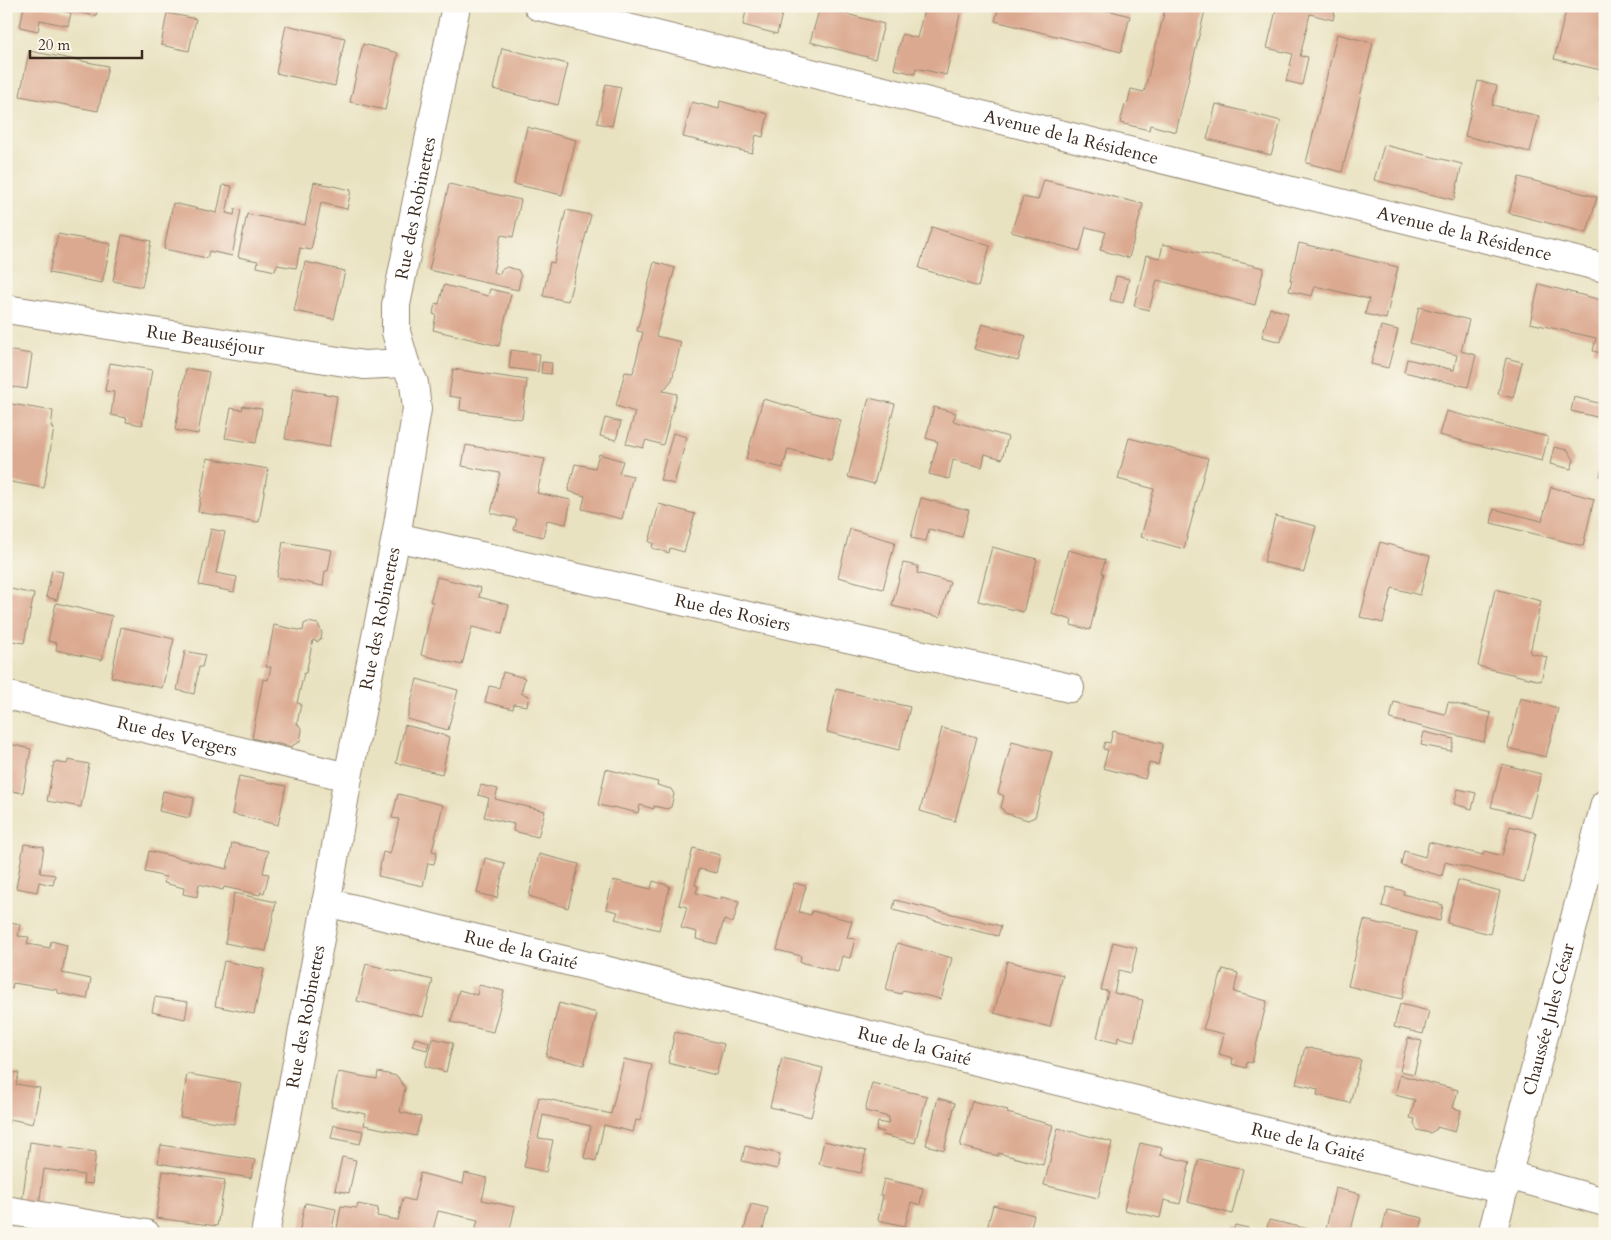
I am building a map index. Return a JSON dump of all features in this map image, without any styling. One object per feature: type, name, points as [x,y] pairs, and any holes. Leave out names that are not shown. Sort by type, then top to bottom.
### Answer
[{"type":"street","name":"Rue des Robinettes","points":[[265,1234],[348,777],[396,537],[417,409],[414,383],[405,363],[396,332],[396,305],[456,6]]},
{"type":"street","name":"Avenue de la Résidence","points":[[538,6],[1605,268]]},
{"type":"street","name":"Rue Beauséjour","points":[[6,310],[364,365],[405,363]]},
{"type":"street","name":"Rue des Rosiers","points":[[396,537],[1070,688]]},
{"type":"street","name":"Rue des Vergers","points":[[6,695],[348,777]]},
{"type":"street","name":"Chaussée Jules César","points":[[1492,1234],[1605,804]]},
{"type":"street","name":"Rue de la Gaité","points":[[326,902],[1506,1183],[1605,1202]]},
{"type":"street","points":[[6,1210],[146,1234]]},
{"type":"building","points":[[24,6],[40,6],[71,13],[68,26],[40,20],[38,31],[20,27]]},
{"type":"building","points":[[72,6],[98,6],[96,16],[71,11]]},
{"type":"building","points":[[747,6],[784,6],[777,34],[743,25]]},
{"type":"building","points":[[925,6],[962,6],[946,75],[916,68],[915,74],[894,69],[902,34],[917,38]]},
{"type":"building","points":[[999,6],[1092,6],[1130,16],[1121,52],[995,21]]},
{"type":"building","points":[[1166,6],[1206,6],[1176,132],[1150,125],[1149,130],[1120,123],[1131,89],[1144,92]]},
{"type":"building","points":[[1277,6],[1336,6],[1333,20],[1310,14],[1300,56],[1308,57],[1302,85],[1286,81],[1293,54],[1267,48]]},
{"type":"building","points":[[1567,6],[1605,13],[1605,71],[1554,59]]},
{"type":"building","points":[[820,7],[884,24],[875,59],[810,42]]},
{"type":"building","points":[[167,13],[196,19],[189,51],[161,45]]},
{"type":"building","points":[[286,25],[345,38],[335,86],[276,73]]},
{"type":"building","points":[[1337,34],[1373,43],[1342,172],[1306,163]]},
{"type":"building","points":[[363,44],[398,53],[385,110],[350,102]]},
{"type":"building","points":[[502,48],[568,64],[558,105],[493,89]]},
{"type":"building","points":[[29,51],[108,66],[98,111],[20,96]]},
{"type":"building","points":[[1478,81],[1497,86],[1492,105],[1539,116],[1530,152],[1465,136]]},
{"type":"building","points":[[606,84],[621,87],[612,126],[597,123]]},
{"type":"building","points":[[1603,85],[1605,86],[1605,101],[1599,100]]},
{"type":"building","points":[[720,101],[768,114],[763,137],[756,135],[752,153],[683,137],[692,102],[719,109]]},
{"type":"building","points":[[1216,104],[1281,121],[1271,155],[1207,139]]},
{"type":"building","points":[[527,127],[576,140],[562,195],[514,184]]},
{"type":"building","points":[[1384,145],[1462,164],[1454,200],[1374,180]]},
{"type":"building","points":[[1519,177],[1597,197],[1587,233],[1509,213]]},
{"type":"building","points":[[1044,180],[1143,204],[1129,258],[1100,250],[1106,232],[1086,227],[1080,251],[1011,232],[1023,197],[1038,200]]},
{"type":"building","points":[[314,182],[351,190],[347,209],[321,203],[311,250],[300,248],[296,268],[277,265],[275,271],[257,267],[258,261],[238,257],[247,214],[305,225]]},
{"type":"building","points":[[449,184],[521,200],[513,237],[501,235],[493,272],[500,274],[501,270],[507,267],[518,270],[521,276],[518,290],[429,270]]},
{"type":"building","points":[[223,185],[232,186],[226,213],[234,215],[235,209],[241,210],[232,256],[209,251],[207,258],[164,249],[173,203],[217,213]]},
{"type":"building","points":[[566,210],[591,215],[568,301],[543,296],[550,262],[554,263]]},
{"type":"building","points":[[932,227],[990,246],[978,287],[919,268]]},
{"type":"building","points":[[58,234],[111,244],[102,283],[49,273]]},
{"type":"building","points":[[122,235],[151,241],[142,287],[113,281]]},
{"type":"building","points":[[1299,243],[1398,267],[1386,319],[1365,314],[1369,299],[1315,286],[1312,296],[1289,291]]},
{"type":"building","points":[[1163,244],[1264,268],[1255,305],[1157,280],[1149,310],[1134,306],[1146,255],[1160,258]]},
{"type":"building","points":[[305,262],[345,271],[334,319],[294,311]]},
{"type":"building","points":[[654,262],[675,268],[656,336],[681,342],[672,380],[663,391],[677,394],[663,445],[646,440],[643,448],[626,444],[635,412],[616,406],[625,372],[633,373],[643,332],[637,331]]},
{"type":"building","points":[[1116,276],[1129,279],[1123,303],[1110,300]]},
{"type":"building","points":[[1539,284],[1605,301],[1605,354],[1593,351],[1596,338],[1530,323]]},
{"type":"building","points":[[444,285],[488,296],[490,289],[511,294],[499,346],[433,330],[436,315],[433,314],[435,303],[439,304]]},
{"type":"building","points":[[1419,307],[1469,320],[1461,351],[1476,355],[1468,387],[1404,372],[1407,359],[1454,370],[1457,355],[1410,343]]},
{"type":"building","points":[[1270,308],[1288,313],[1281,342],[1262,337]]},
{"type":"building","points":[[982,324],[1026,336],[1018,361],[974,349]]},
{"type":"building","points":[[1381,326],[1398,330],[1388,368],[1371,364]]},
{"type":"building","points":[[6,350],[32,354],[27,389],[6,386]]},
{"type":"building","points":[[511,350],[540,354],[538,372],[509,368]]},
{"type":"building","points":[[1506,358],[1522,362],[1513,398],[1498,394]]},
{"type":"building","points":[[542,362],[552,363],[551,374],[541,373]]},
{"type":"building","points":[[110,363],[152,370],[142,425],[126,422],[127,418],[111,415],[114,392],[105,391]]},
{"type":"building","points":[[186,368],[209,372],[198,434],[175,430]]},
{"type":"building","points":[[453,369],[527,380],[522,419],[460,410],[461,398],[449,396]]},
{"type":"building","points":[[293,388],[337,396],[329,447],[285,439]]},
{"type":"building","points":[[1604,394],[1605,419],[1571,411],[1574,397],[1602,404]]},
{"type":"building","points":[[869,398],[895,404],[874,484],[848,477]]},
{"type":"building","points":[[763,399],[841,420],[831,460],[788,449],[783,468],[746,459]]},
{"type":"building","points":[[11,404],[53,411],[51,428],[54,428],[44,488],[6,481],[6,421],[8,421]]},
{"type":"building","points":[[243,406],[262,409],[256,443],[225,438],[231,408],[242,410]]},
{"type":"building","points":[[934,407],[956,413],[953,421],[1008,437],[1002,459],[985,454],[982,467],[953,460],[949,479],[929,474],[938,442],[926,438]]},
{"type":"building","points":[[1446,411],[1548,437],[1542,461],[1439,435]]},
{"type":"building","points":[[605,418],[621,422],[616,440],[600,436]]},
{"type":"building","points":[[673,433],[687,437],[674,484],[660,480]]},
{"type":"building","points":[[1129,438],[1208,458],[1184,549],[1141,537],[1154,489],[1118,479]]},
{"type":"building","points":[[466,445],[545,459],[537,493],[571,500],[566,524],[547,520],[543,537],[514,530],[517,519],[491,513],[500,473],[462,466]]},
{"type":"building","points":[[1554,447],[1568,450],[1574,460],[1571,469],[1550,464]]},
{"type":"building","points":[[599,454],[623,461],[619,473],[633,476],[622,519],[582,509],[585,496],[568,491],[575,464],[595,468]]},
{"type":"building","points":[[207,458],[268,469],[259,522],[198,512]]},
{"type":"building","points":[[1605,460],[1605,477],[1600,476]]},
{"type":"building","points":[[1551,487],[1594,499],[1583,546],[1491,523],[1494,509],[1542,521]]},
{"type":"building","points":[[921,498],[969,510],[962,537],[929,529],[926,541],[911,538]]},
{"type":"building","points":[[659,504],[695,514],[684,552],[670,548],[669,553],[652,548],[653,543],[649,542]]},
{"type":"building","points":[[1275,516],[1316,526],[1304,572],[1264,562]]},
{"type":"building","points":[[211,529],[225,532],[216,573],[237,577],[234,592],[199,585]]},
{"type":"building","points":[[850,529],[895,542],[883,589],[838,577]]},
{"type":"building","points":[[283,542],[332,550],[328,571],[325,571],[323,586],[277,577]]},
{"type":"building","points":[[1380,542],[1430,556],[1420,595],[1392,588],[1383,623],[1360,617]]},
{"type":"building","points":[[992,547],[1037,559],[1023,612],[978,601]]},
{"type":"building","points":[[1068,550],[1105,560],[1102,573],[1104,573],[1090,630],[1071,625],[1072,620],[1052,614]]},
{"type":"building","points":[[903,563],[918,566],[917,573],[950,582],[940,617],[892,606]]},
{"type":"building","points":[[52,570],[63,572],[57,600],[46,597]]},
{"type":"building","points":[[437,577],[481,588],[479,597],[509,605],[502,634],[472,627],[462,665],[421,655],[433,602],[430,602]]},
{"type":"building","points":[[6,588],[34,594],[24,643],[6,640]]},
{"type":"building","points":[[1495,589],[1541,601],[1530,653],[1547,657],[1541,681],[1478,666]]},
{"type":"building","points":[[56,603],[112,616],[102,660],[56,650],[57,643],[48,641]]},
{"type":"building","points":[[308,622],[318,624],[322,633],[321,639],[317,642],[313,640],[297,703],[301,704],[297,724],[302,730],[300,742],[292,747],[252,738],[263,679],[268,680],[271,667],[266,667],[274,625],[303,631],[304,624]]},
{"type":"building","points":[[121,627],[174,639],[162,688],[111,677]]},
{"type":"building","points":[[185,651],[205,655],[202,667],[199,667],[194,694],[177,690]]},
{"type":"building","points":[[503,672],[525,678],[521,693],[529,696],[527,706],[514,704],[513,709],[485,702],[489,686],[499,688]]},
{"type":"building","points":[[417,679],[458,690],[448,730],[407,719]]},
{"type":"building","points":[[836,689],[910,707],[899,750],[827,732]]},
{"type":"building","points":[[1520,698],[1558,708],[1546,757],[1508,748]]},
{"type":"building","points":[[1394,702],[1445,714],[1448,702],[1491,713],[1484,742],[1390,719]]},
{"type":"building","points":[[405,725],[450,737],[442,774],[396,763]]},
{"type":"building","points":[[942,728],[977,737],[955,821],[920,811]]},
{"type":"building","points":[[1113,731],[1163,744],[1158,765],[1149,763],[1145,779],[1103,768],[1108,750],[1103,749],[1105,742],[1110,743]]},
{"type":"building","points":[[1424,732],[1454,739],[1451,751],[1421,745]]},
{"type":"building","points":[[1012,741],[1052,752],[1035,817],[1028,820],[1005,813],[1001,807],[1004,796],[998,793]]},
{"type":"building","points":[[6,743],[31,749],[23,793],[6,790]]},
{"type":"building","points":[[68,760],[89,764],[81,807],[47,801],[54,762],[67,764]]},
{"type":"building","points":[[1502,764],[1541,774],[1530,817],[1491,807]]},
{"type":"building","points":[[606,769],[658,782],[657,785],[671,789],[674,794],[671,807],[667,809],[654,806],[654,809],[640,805],[638,813],[598,805]]},
{"type":"building","points":[[239,776],[286,786],[278,825],[232,814]]},
{"type":"building","points":[[481,785],[498,789],[495,799],[545,811],[538,837],[513,831],[514,824],[484,817],[489,798],[478,795]]},
{"type":"building","points":[[1458,789],[1476,793],[1472,809],[1454,804]]},
{"type":"building","points":[[163,791],[194,798],[189,818],[159,811]]},
{"type":"building","points":[[398,794],[443,805],[432,851],[437,852],[434,864],[428,863],[423,886],[378,876],[383,852],[390,854],[399,819],[392,818]]},
{"type":"building","points":[[1510,826],[1536,833],[1524,882],[1445,862],[1442,876],[1401,865],[1404,851],[1425,857],[1429,842],[1483,855],[1484,851],[1502,856]]},
{"type":"building","points":[[232,843],[268,851],[263,873],[269,874],[264,893],[261,892],[260,895],[224,887],[223,890],[199,884],[197,897],[183,894],[184,888],[164,883],[166,877],[145,872],[149,851],[227,869]]},
{"type":"building","points":[[24,844],[44,847],[40,873],[55,875],[53,885],[39,882],[37,892],[16,888]]},
{"type":"building","points":[[693,848],[720,855],[716,873],[699,869],[695,885],[698,886],[696,893],[721,900],[721,897],[739,901],[733,923],[724,920],[717,944],[696,939],[697,932],[681,928],[687,907],[679,905]]},
{"type":"building","points":[[539,854],[579,864],[568,908],[529,896]]},
{"type":"building","points":[[485,858],[505,863],[497,898],[477,893]]},
{"type":"building","points":[[613,880],[651,889],[653,881],[670,886],[659,930],[615,919],[618,912],[606,909]]},
{"type":"building","points":[[1458,880],[1500,891],[1490,934],[1447,923]]},
{"type":"building","points":[[794,883],[806,886],[799,912],[811,915],[812,911],[852,921],[847,938],[855,939],[850,958],[842,956],[838,972],[800,962],[801,956],[777,950]]},
{"type":"building","points":[[1387,887],[1404,891],[1403,894],[1443,905],[1440,921],[1382,906]]},
{"type":"building","points":[[234,893],[276,902],[266,951],[225,943]]},
{"type":"building","points":[[895,900],[1001,926],[998,936],[893,910]]},
{"type":"building","points":[[1364,920],[1417,932],[1402,999],[1348,986]]},
{"type":"building","points":[[10,922],[20,924],[18,936],[29,937],[27,944],[50,948],[51,941],[67,945],[62,973],[91,979],[87,999],[58,993],[58,990],[13,983],[12,989],[6,988],[6,937]]},
{"type":"building","points":[[1113,942],[1137,948],[1131,973],[1119,970],[1114,993],[1143,1000],[1134,1041],[1118,1037],[1117,1043],[1097,1038],[1108,991],[1101,990]]},
{"type":"building","points":[[897,943],[952,958],[941,999],[903,990],[901,994],[886,990]]},
{"type":"building","points":[[224,961],[264,969],[254,1014],[215,1006]]},
{"type":"building","points":[[1007,961],[1063,975],[1050,1027],[994,1013]]},
{"type":"building","points":[[366,964],[433,980],[423,1017],[357,1001]]},
{"type":"building","points":[[1223,969],[1238,973],[1234,992],[1267,1001],[1252,1063],[1247,1062],[1246,1068],[1232,1064],[1233,1058],[1219,1054],[1224,1034],[1203,1029]]},
{"type":"building","points":[[479,985],[504,991],[493,1032],[451,1022],[459,990],[477,995]]},
{"type":"building","points":[[155,997],[188,1002],[185,1019],[152,1012]]},
{"type":"building","points":[[559,1003],[597,1013],[584,1065],[546,1056]]},
{"type":"building","points":[[1400,1004],[1429,1011],[1423,1034],[1394,1027]]},
{"type":"building","points":[[675,1032],[724,1044],[716,1075],[668,1063]]},
{"type":"building","points":[[415,1038],[429,1042],[427,1050],[412,1046]]},
{"type":"building","points":[[432,1038],[453,1043],[446,1072],[425,1066]]},
{"type":"building","points":[[1408,1038],[1422,1041],[1414,1074],[1400,1071]]},
{"type":"building","points":[[1305,1047],[1361,1060],[1350,1103],[1317,1095],[1318,1089],[1296,1084]]},
{"type":"building","points":[[782,1058],[823,1068],[811,1117],[770,1107]]},
{"type":"building","points":[[624,1059],[652,1065],[640,1121],[636,1120],[633,1132],[604,1125],[596,1161],[584,1158],[591,1126],[543,1115],[538,1138],[553,1140],[546,1172],[524,1167],[539,1097],[611,1114]]},
{"type":"building","points":[[6,1071],[19,1073],[16,1084],[40,1088],[33,1124],[10,1119],[9,1123],[6,1123]]},
{"type":"building","points":[[338,1072],[377,1079],[378,1072],[397,1076],[405,1088],[400,1112],[421,1117],[416,1136],[364,1125],[366,1114],[331,1107]]},
{"type":"building","points":[[187,1074],[241,1083],[234,1124],[180,1117]]},
{"type":"building","points":[[1400,1075],[1458,1090],[1453,1108],[1461,1110],[1455,1132],[1437,1127],[1437,1129],[1430,1133],[1417,1130],[1414,1123],[1415,1119],[1410,1118],[1415,1100],[1395,1095]]},
{"type":"building","points":[[872,1083],[927,1096],[915,1143],[883,1135],[884,1132],[876,1130],[878,1122],[888,1124],[889,1117],[865,1111]]},
{"type":"building","points":[[938,1098],[955,1103],[944,1150],[926,1145]]},
{"type":"building","points":[[972,1101],[1008,1110],[1007,1113],[1053,1125],[1043,1165],[998,1153],[998,1156],[960,1146]]},
{"type":"building","points":[[334,1125],[363,1131],[360,1144],[331,1138]]},
{"type":"building","points":[[1058,1128],[1112,1142],[1098,1198],[1044,1185]]},
{"type":"building","points":[[824,1141],[866,1151],[861,1173],[819,1164]]},
{"type":"building","points":[[30,1142],[96,1152],[92,1184],[83,1183],[84,1175],[44,1169],[39,1206],[22,1203]]},
{"type":"building","points":[[1140,1143],[1162,1148],[1160,1155],[1190,1162],[1180,1204],[1164,1200],[1160,1218],[1124,1210]]},
{"type":"building","points":[[161,1145],[255,1160],[251,1178],[158,1163]]},
{"type":"building","points":[[745,1146],[780,1154],[777,1169],[742,1161]]},
{"type":"building","points":[[342,1157],[356,1160],[349,1193],[335,1190]]},
{"type":"building","points":[[1199,1159],[1243,1169],[1232,1214],[1188,1202]]},
{"type":"building","points":[[163,1171],[225,1180],[217,1226],[156,1218]]},
{"type":"building","points":[[420,1173],[463,1184],[465,1173],[487,1178],[482,1200],[515,1207],[509,1234],[474,1234],[478,1220],[438,1211],[432,1234],[336,1234],[341,1206],[357,1208],[358,1204],[378,1208],[377,1216],[398,1220],[403,1198],[414,1201]]},
{"type":"building","points":[[884,1179],[923,1188],[920,1205],[911,1202],[905,1226],[878,1220],[883,1195],[880,1195]]},
{"type":"building","points":[[1335,1188],[1360,1194],[1350,1234],[1325,1234]]},
{"type":"building","points":[[305,1203],[336,1209],[331,1234],[299,1234]]},
{"type":"building","points":[[751,1204],[768,1208],[762,1234],[743,1234]]},
{"type":"building","points":[[993,1205],[1034,1215],[1029,1234],[1007,1234],[987,1229]]},
{"type":"building","points":[[1387,1210],[1423,1218],[1420,1230],[1429,1231],[1428,1234],[1381,1234]]},
{"type":"building","points":[[1269,1220],[1313,1230],[1312,1234],[1265,1234]]},
{"type":"building","points":[[1235,1225],[1248,1228],[1247,1234],[1232,1234]]},
{"type":"building","points":[[12,1231],[25,1233],[25,1234],[12,1234]]}]
